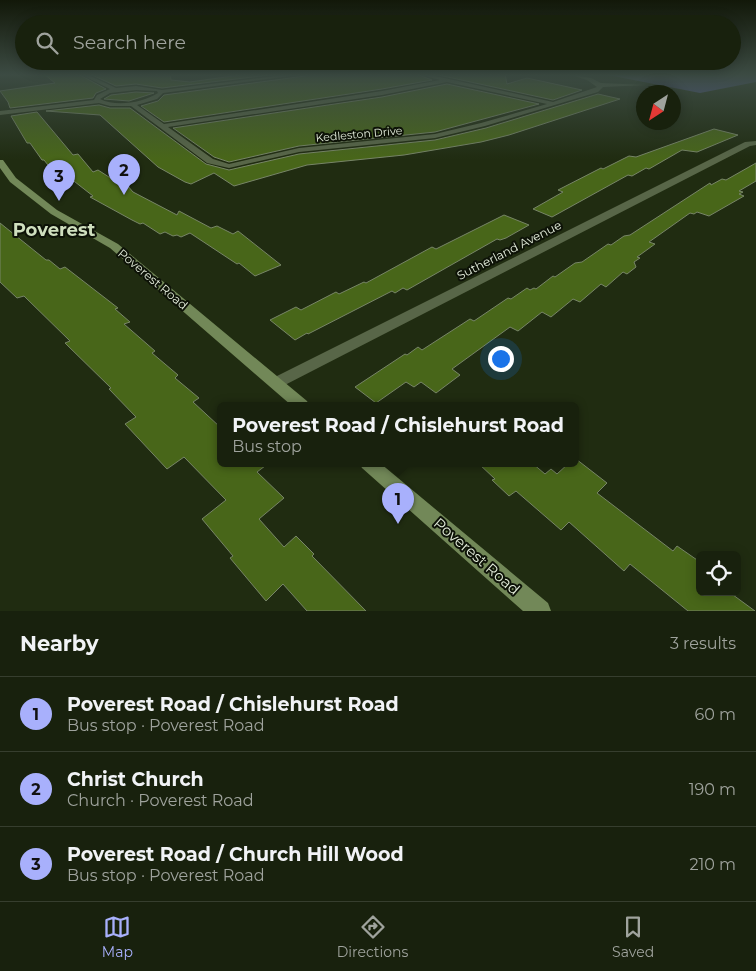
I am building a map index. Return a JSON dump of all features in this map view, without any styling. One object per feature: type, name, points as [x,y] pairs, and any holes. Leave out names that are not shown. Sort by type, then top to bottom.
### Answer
[{"type":"street","points":[[0,108],[59,103]]},
{"type":"street","points":[[0,113],[73,103]]},
{"type":"street","points":[[107,103],[134,103]]},
{"type":"street","name":"Kedleston Drive","points":[[131,103],[210,162],[229,166],[299,150],[435,136],[484,125],[559,103]]},
{"type":"street","points":[[162,126],[319,103]]},
{"type":"street","points":[[547,103],[554,104]]},
{"type":"street","name":"Sutherland Avenue","points":[[276,383],[740,149],[756,143]]},
{"type":"street","name":"Poverest Road","points":[[0,162],[13,180],[54,212],[114,246],[298,402]]},
{"type":"street","name":"Poverest Road","points":[[373,467],[540,611]]},
{"type":"building","points":[[8,103],[56,103],[10,108]]},
{"type":"building","points":[[153,103],[293,103],[164,122],[141,106]]},
{"type":"building","points":[[345,103],[539,104],[435,132],[299,146],[229,162],[214,157],[173,128]]},
{"type":"building","points":[[570,103],[609,103],[509,135],[481,142],[404,155],[307,165],[234,186],[214,173],[191,184],[185,182],[158,167],[100,115],[46,111],[99,105],[110,108],[130,108],[206,164],[229,170],[299,154],[435,140],[486,128]]},
{"type":"building","points":[[37,112],[73,155],[78,154],[93,172],[98,170],[123,186],[127,185],[133,192],[177,215],[179,211],[211,228],[217,226],[233,234],[238,231],[281,265],[255,276],[239,263],[237,264],[190,233],[181,237],[165,232],[160,234],[143,223],[140,224],[90,197],[93,196],[61,171],[56,172],[52,164],[48,165],[42,160],[30,143],[27,143],[11,116]]},
{"type":"building","points":[[714,129],[738,135],[697,152],[682,150],[649,169],[646,168],[632,176],[628,175],[552,217],[533,209],[563,192],[558,190],[601,168],[603,169],[629,156],[636,157]]},
{"type":"building","points":[[756,163],[756,181],[739,191],[743,192],[739,194],[744,196],[709,216],[697,212],[694,214],[690,213],[649,242],[655,244],[637,257],[640,258],[634,262],[636,267],[627,274],[623,272],[606,287],[601,284],[580,302],[573,299],[551,317],[542,312],[518,331],[510,327],[452,369],[460,375],[436,393],[421,382],[414,387],[406,382],[375,402],[355,387],[405,354],[407,355],[418,347],[422,350],[470,319],[474,321],[508,298],[511,299],[527,288],[530,290],[536,289],[553,276],[555,277],[575,263],[582,262],[608,244],[611,245],[624,236],[630,235],[710,183],[711,185],[722,179],[726,180]]},
{"type":"building","points":[[504,215],[529,225],[506,238],[497,239],[407,290],[403,288],[395,293],[392,291],[295,340],[270,320],[296,307],[301,310],[336,292],[339,294],[364,282],[366,283],[432,247],[436,249]]},
{"type":"building","points":[[0,223],[46,260],[49,260],[60,269],[65,267],[118,308],[115,309],[130,322],[124,324],[155,351],[152,353],[178,375],[175,378],[199,398],[193,402],[217,424],[217,467],[264,467],[257,472],[284,498],[259,519],[284,547],[296,536],[314,554],[312,556],[366,611],[307,611],[283,584],[266,601],[230,558],[233,556],[202,519],[226,500],[184,457],[167,469],[125,424],[136,417],[109,389],[111,388],[65,343],[70,341],[24,296],[17,298],[0,282]]},
{"type":"building","points":[[579,461],[607,483],[597,493],[673,551],[677,546],[696,559],[696,596],[734,596],[755,611],[688,611],[630,564],[624,571],[569,522],[561,530],[516,491],[509,496],[492,480],[495,479],[482,467],[537,467],[545,474],[551,469],[557,474],[565,467],[579,467]]},
{"type":"place","name":"Christ Church","points":[[124,195]]},
{"type":"place","name":"Poverest Road / Church Hill Wood","points":[[59,201]]},
{"type":"place","name":"Poverest Road / Chislehurst Road","points":[[398,524]]},
{"type":"district","name":"Poverest","points":[[54,230]]}]
